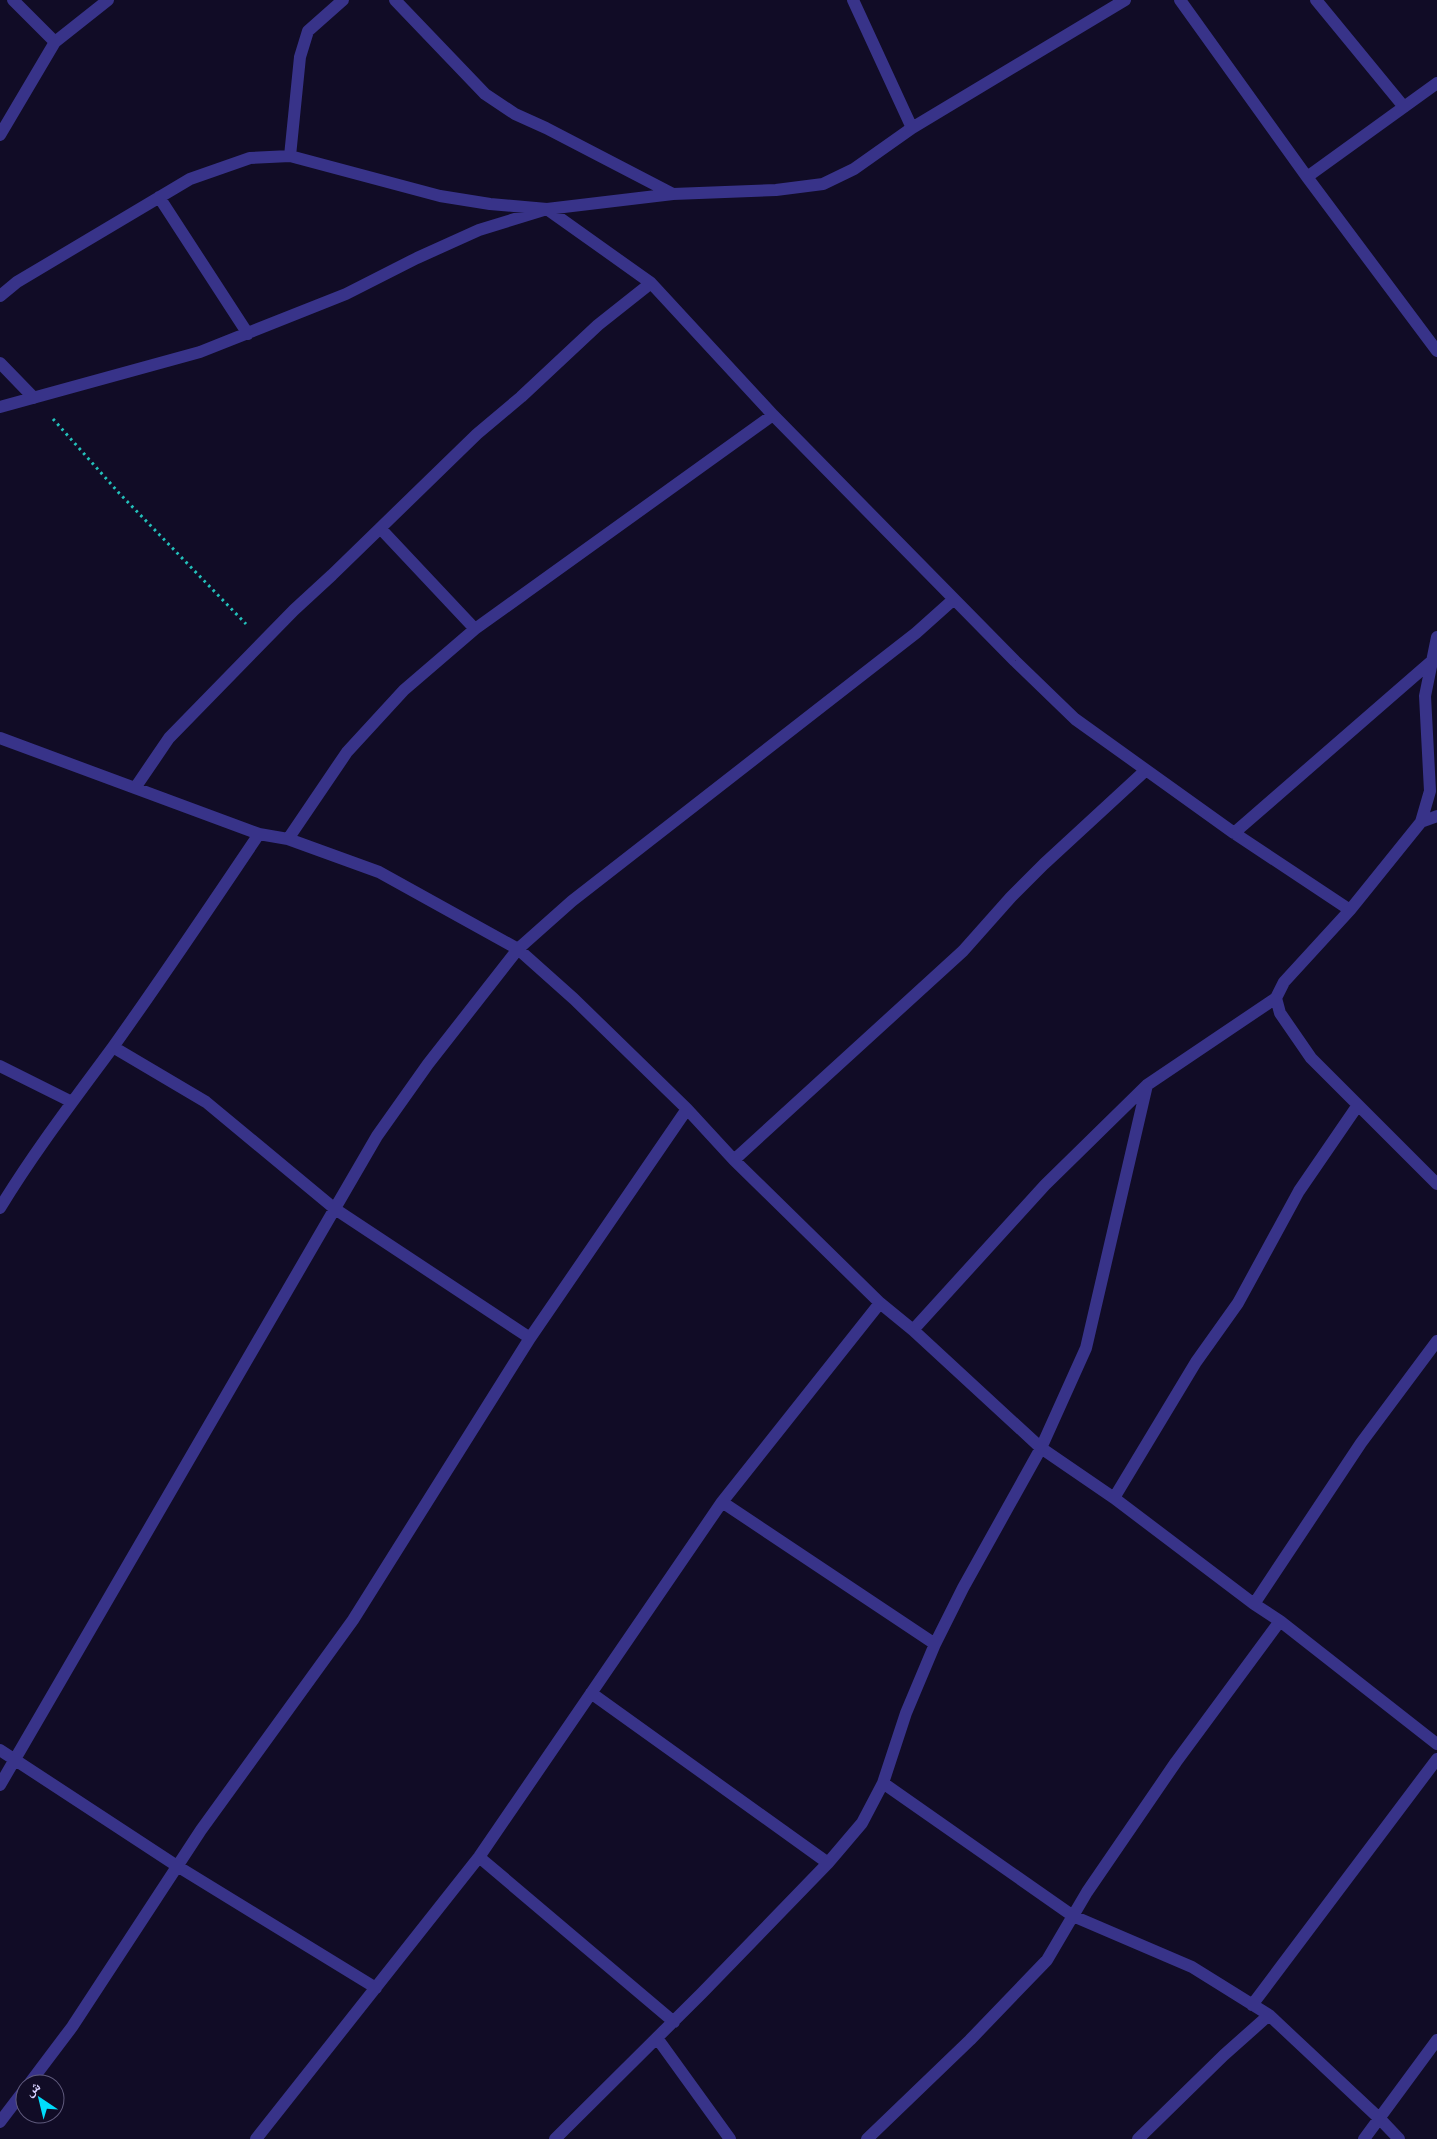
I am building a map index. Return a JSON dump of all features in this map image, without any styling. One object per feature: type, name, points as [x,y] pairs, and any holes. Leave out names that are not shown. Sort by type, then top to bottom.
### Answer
[{"type":"street","points":[[13,0],[55,42]]},
{"type":"street","points":[[0,135],[55,42],[108,0]]},
{"type":"street","points":[[290,156],[300,57],[308,31],[343,0]]},
{"type":"street","points":[[395,0],[485,94],[515,114],[674,194]]},
{"type":"street","points":[[853,0],[912,128]]},
{"type":"street","points":[[0,407],[200,352],[346,294],[417,258],[479,230],[547,209],[674,194],[776,190],[824,184],[854,169],[912,128],[1125,0]]},
{"type":"street","points":[[1180,0],[1307,177],[1437,351]]},
{"type":"street","points":[[1316,0],[1404,107]]},
{"type":"street","points":[[1307,177],[1437,83]]},
{"type":"street","points":[[0,296],[17,282],[190,178],[250,158],[290,156],[440,196],[490,204],[547,209],[651,283],[774,415],[1015,661],[1075,719],[1234,833],[1350,910]]},
{"type":"street","points":[[160,197],[248,334]]},
{"type":"street","points":[[135,788],[169,738],[263,642],[477,434],[528,391],[598,325],[651,283]]},
{"type":"street","points":[[0,363],[34,398]]},
{"type":"street","points":[[288,839],[347,752],[404,690],[475,629],[774,415]]},
{"type":"street","points":[[380,528],[475,629]]},
{"type":"street","points":[[0,1785],[377,1136],[428,1064],[518,949],[572,901],[908,639],[954,599]]},
{"type":"street","points":[[913,1330],[1044,1184],[1147,1085],[1276,998],[1284,982],[1350,910],[1421,822],[1430,790],[1425,696],[1437,637]]},
{"type":"street","points":[[1234,833],[1432,660]]},
{"type":"street","points":[[1,741],[258,834],[288,839],[379,872],[518,949],[574,999],[688,1109],[734,1160],[880,1303],[913,1330],[1041,1448],[1114,1498],[1254,1604],[1280,1621],[1437,1744]]},
{"type":"street","points":[[734,1160],[963,951],[1011,897],[1044,864],[1146,770]]},
{"type":"street","points":[[1421,822],[1437,816]]},
{"type":"street","points":[[0,1208],[18,1178],[168,969],[258,834]]},
{"type":"street","points":[[1276,998],[1280,1013],[1311,1058],[1437,1184]]},
{"type":"street","points":[[113,1047],[206,1102],[335,1208],[530,1338]]},
{"type":"street","points":[[0,1066],[72,1102]]},
{"type":"street","points":[[555,2139],[674,2022],[828,1863],[862,1823],[883,1783],[906,1713],[935,1644],[963,1588],[1041,1448],[1086,1348],[1147,1085]]},
{"type":"street","points":[[1114,1498],[1196,1362],[1238,1303],[1298,1191],[1358,1105]]},
{"type":"street","points":[[37,2074],[72,2027],[177,1866],[353,1620],[530,1338],[688,1109]]},
{"type":"street","points":[[256,2139],[479,1857],[722,1502],[880,1303]]},
{"type":"street","points":[[1254,1604],[1360,1443],[1437,1342]]},
{"type":"street","points":[[722,1502],[935,1644]]},
{"type":"street","points":[[868,2139],[956,2054],[1047,1960],[1087,1892],[1176,1762],[1280,1621]]},
{"type":"street","points":[[592,1693],[828,1863]]},
{"type":"street","points":[[0,1750],[177,1866],[376,1988]]},
{"type":"street","points":[[1252,2005],[1437,1759]]},
{"type":"street","points":[[883,1783],[1073,1916],[1192,1967],[1269,2015],[1380,2118],[1399,2139]]},
{"type":"street","points":[[479,1857],[674,2022]]},
{"type":"street","points":[[1138,2139],[1224,2055],[1269,2015]]},
{"type":"street","points":[[657,2038],[730,2139]]},
{"type":"street","points":[[1364,2139],[1437,2040]]},
{"type":"street","points":[[0,2122],[15,2102]]},
{"type":"path","points":[[34,398],[119,493],[263,642]]}]
